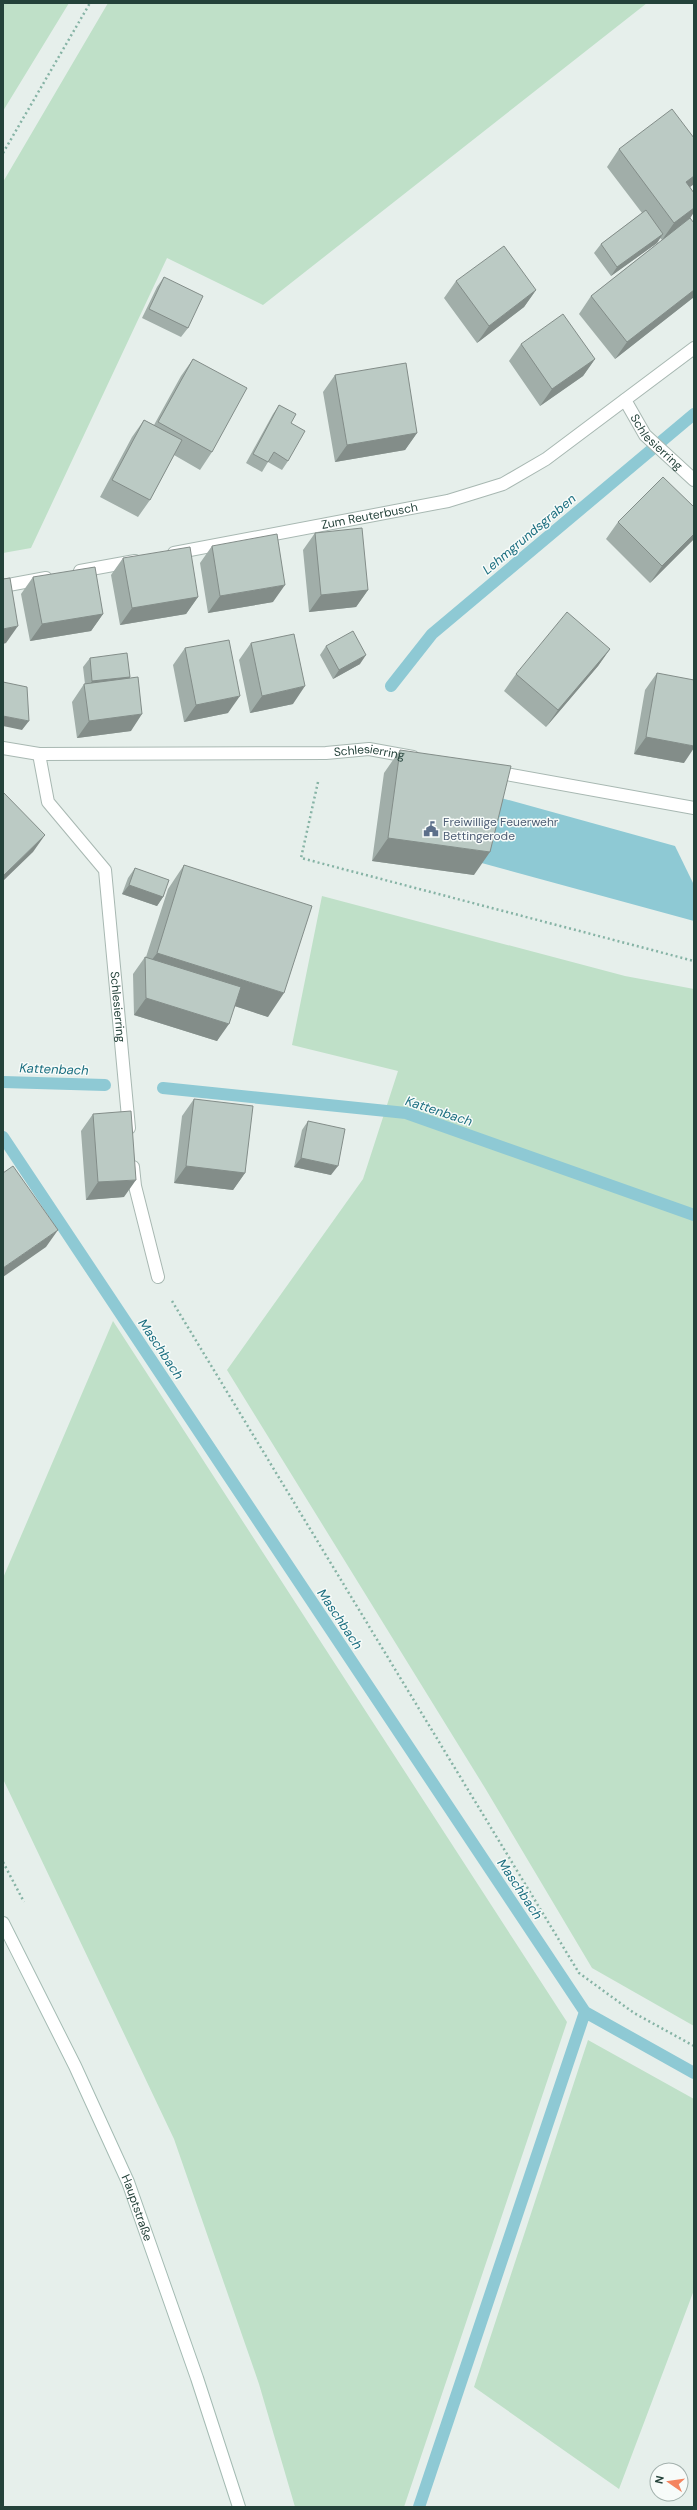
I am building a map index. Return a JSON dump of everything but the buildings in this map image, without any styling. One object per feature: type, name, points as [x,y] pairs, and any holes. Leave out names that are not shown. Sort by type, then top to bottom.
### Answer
[{"type":"street","name":"Zum Reuterbusch","points":[[159,556],[448,501],[503,484],[546,458],[694,348]]},
{"type":"street","name":"Schlesierring","points":[[625,400],[645,435],[694,480]]},
{"type":"street","points":[[3,586],[144,559]]},
{"type":"street","name":"Schlesierring","points":[[3,748],[39,754],[326,753],[369,749],[423,758]]},
{"type":"street","name":"Schlesierring","points":[[39,754],[48,802],[105,870],[130,1139]]},
{"type":"street","points":[[485,770],[694,808]]},
{"type":"street","points":[[132,1155],[135,1186],[158,1277]]},
{"type":"street","name":"Hauptstraße","points":[[3,1923],[75,2066],[128,2182],[197,2378],[239,2507]]},
{"type":"path","points":[[3,153],[90,3]]},
{"type":"path","points":[[326,753],[300,858],[694,961]]},
{"type":"path","points":[[158,1277],[579,1973],[634,2013],[694,2046]]},
{"type":"green space","points":[[3,3],[69,3],[3,111]]},
{"type":"green space","points":[[108,3],[647,3],[263,305],[167,258],[31,548],[3,553],[3,182]]},
{"type":"green space","points":[[322,896],[625,976],[694,989],[694,2026],[592,1968],[485,1788],[227,1370],[363,1179],[398,1071],[292,1045]]},
{"type":"green space","points":[[113,1321],[567,2022],[404,2507],[295,2507],[259,2384],[174,2139],[3,1779],[3,1578]]},
{"type":"green space","points":[[588,2040],[694,2099],[694,2290],[619,2489],[474,2387]]},
{"type":"water","points":[[494,796],[675,846],[694,885],[694,921],[478,862]]},
{"type":"waterway","name":"Lehmgrundsgraben","points":[[391,686],[432,634],[694,414]]},
{"type":"waterway","name":"Kattenbach","points":[[3,1082],[105,1085]]},
{"type":"waterway","name":"Kattenbach","points":[[163,1088],[406,1113],[694,1215]]},
{"type":"waterway","name":"Maschbach","points":[[3,1137],[585,2012],[694,2073]]},
{"type":"waterway","points":[[419,2507],[585,2012]]},
{"type":"place","name":"Freiwillige Feuerwehr Bettingerode","points":[[431,829]]}]
